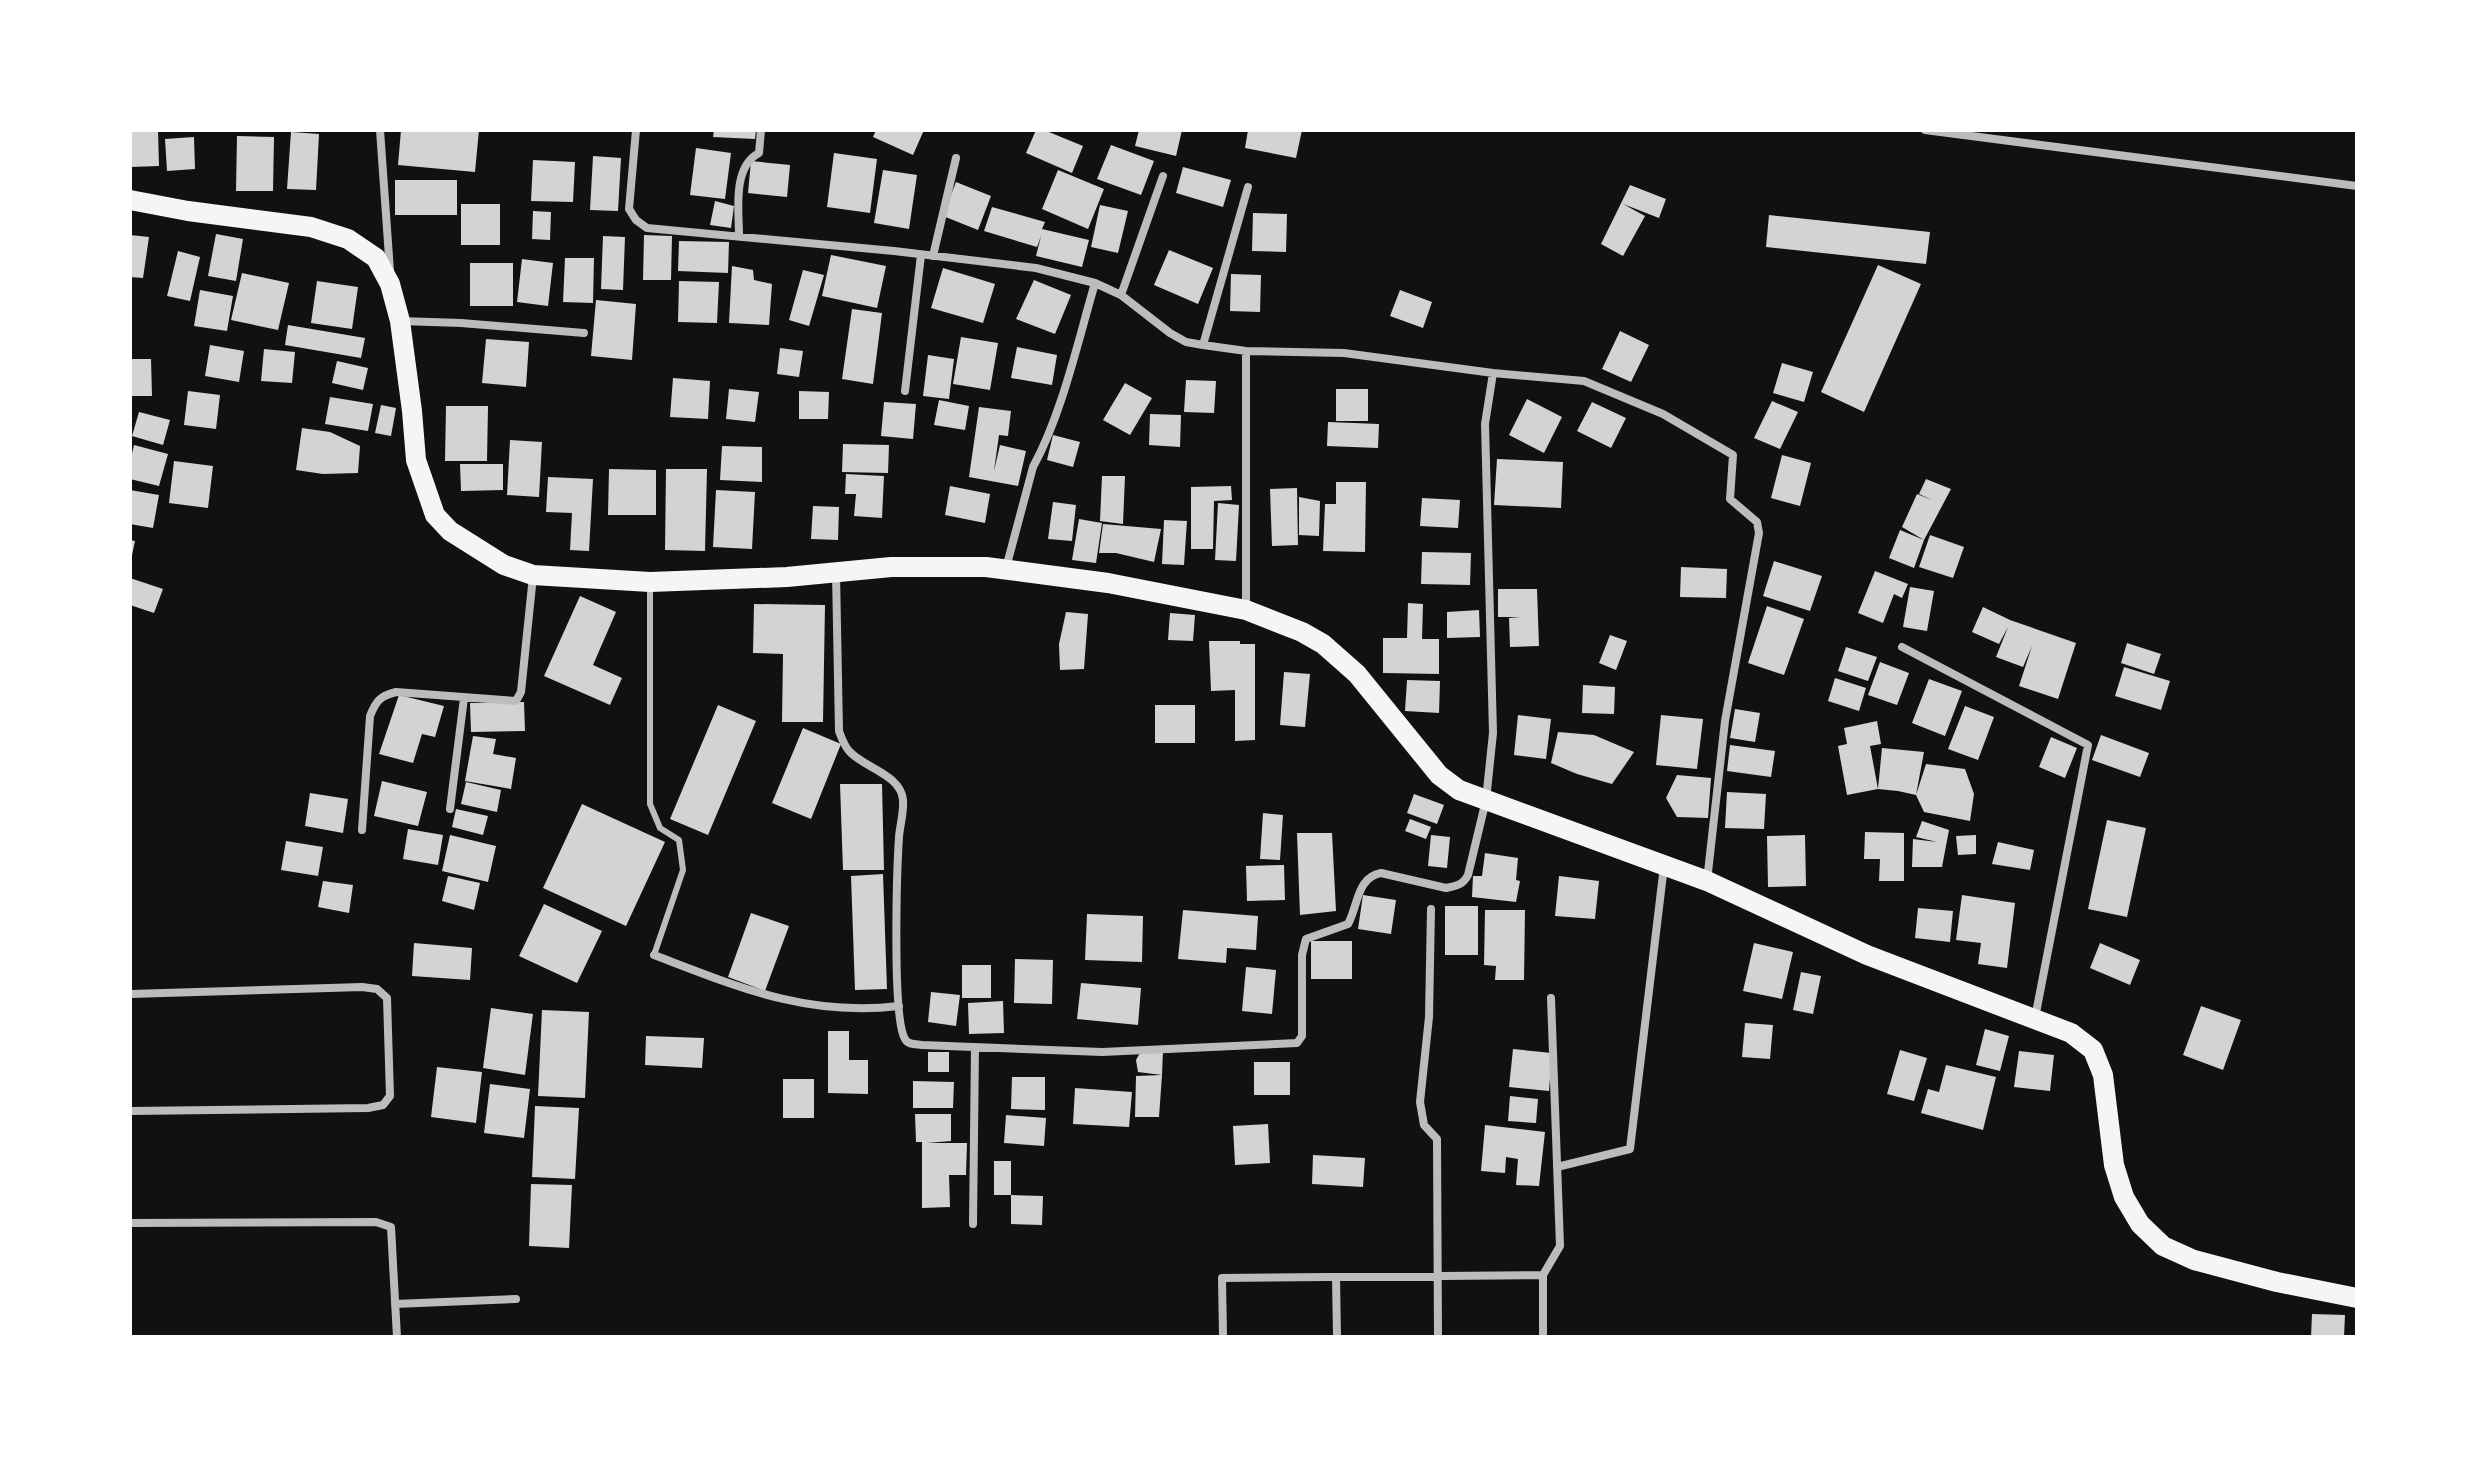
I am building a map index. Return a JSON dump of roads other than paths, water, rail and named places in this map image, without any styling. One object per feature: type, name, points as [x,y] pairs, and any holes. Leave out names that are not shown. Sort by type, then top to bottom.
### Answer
[{"type":"main road","points":[[130,200],[311,227],[348,239],[376,258],[390,284],[400,321],[416,460],[435,515],[450,531],[504,565],[533,575],[650,582],[787,577],[891,567],[986,567],[1108,583],[1246,610],[1302,632],[1323,644],[1357,674],[1439,775],[1459,790],[1707,881],[1867,955],[2071,1033],[2093,1050],[2103,1075],[2114,1165],[2124,1197],[2140,1224],[2163,1246],[2208,1263],[2277,1282],[2357,1298]]},
{"type":"street","points":[[380,130],[390,284]]},
{"type":"street","points":[[636,130],[629,209],[636,220],[647,228],[1036,268],[1095,283],[1121,295],[1170,333],[1186,342],[1203,345],[1246,351],[1344,353],[1493,373],[1584,381],[1663,414],[1733,455],[1730,499],[1757,522],[1759,533],[1725,721],[1707,881]]},
{"type":"street","points":[[739,236],[740,179],[751,157],[759,153],[761,130]]},
{"type":"street","points":[[1925,130],[2357,186]]},
{"type":"street","points":[[933,256],[956,158]]},
{"type":"street","points":[[1121,295],[1163,176]]},
{"type":"street","points":[[1203,345],[1248,187]]},
{"type":"street","points":[[905,391],[921,255]]},
{"type":"street","points":[[1005,569],[1033,467],[1041,453],[1070,368],[1095,283]]},
{"type":"street","points":[[400,321],[584,333]]},
{"type":"street","points":[[1246,351],[1246,610]]},
{"type":"street","points":[[836,572],[839,731],[843,743],[852,754],[895,783],[903,798],[897,911],[899,1006],[904,1039],[909,1043],[1102,1052],[1297,1043],[1302,1036],[1302,955],[1306,939],[1348,924],[1364,881],[1381,873],[1446,888],[1465,881],[1486,800],[1493,733],[1485,424],[1493,373]]},
{"type":"street","points":[[362,830],[370,716],[377,701],[384,695],[396,692],[516,701],[521,692],[533,575]]},
{"type":"street","points":[[1902,647],[2088,745],[2035,1018]]},
{"type":"street","points":[[450,809],[464,698]]},
{"type":"street","points":[[1557,1167],[1630,1149],[1664,865]]},
{"type":"street","points":[[1431,909],[1429,1017],[1420,1102],[1424,1125],[1437,1139],[1438,1337]]},
{"type":"street","points":[[654,955],[775,998],[864,1010],[899,1006]]},
{"type":"street","points":[[130,994],[377,989],[387,998],[390,1096],[383,1105],[368,1108],[130,1111]]},
{"type":"street","points":[[1543,1337],[1543,1275],[1560,1246],[1551,998]]},
{"type":"street","points":[[973,1224],[975,1047]]},
{"type":"street","points":[[130,1223],[376,1222],[391,1227],[397,1337]]},
{"type":"street","points":[[1223,1337],[1222,1278],[1543,1275]]},
{"type":"street","points":[[1336,1277],[1337,1337]]},
{"type":"street","points":[[395,1304],[516,1299]]},
{"type":"lane","points":[[650,582],[650,804],[660,828],[679,840],[683,870],[654,955]]}]
